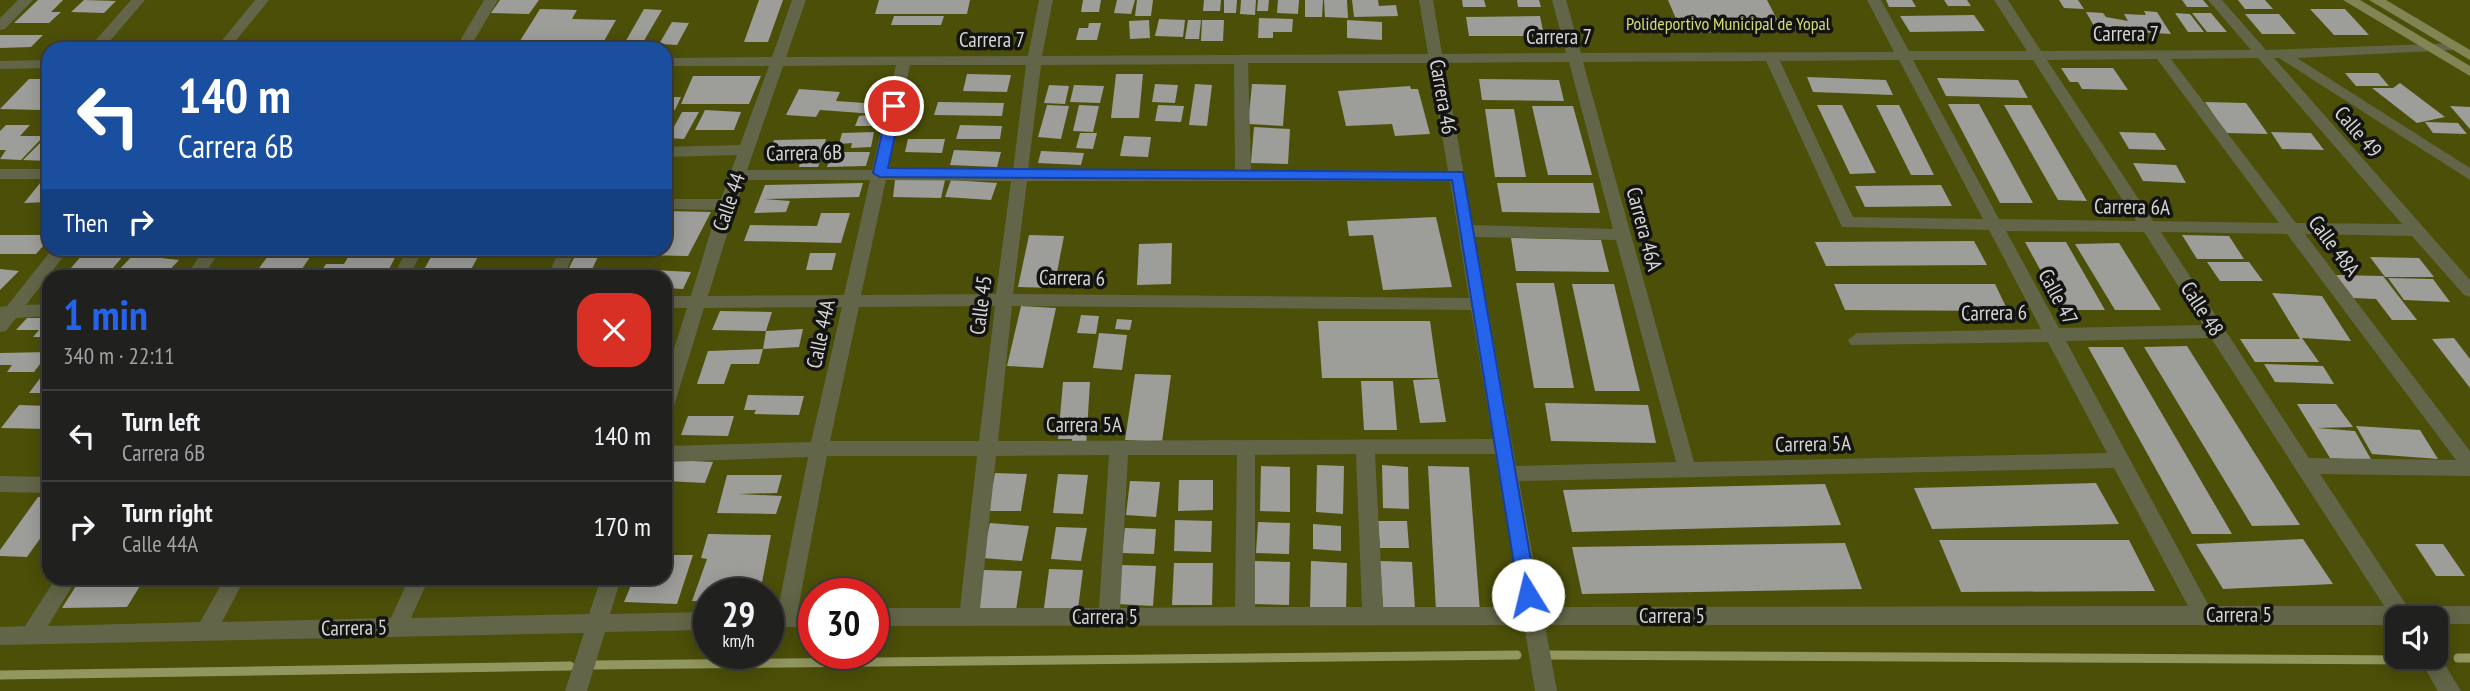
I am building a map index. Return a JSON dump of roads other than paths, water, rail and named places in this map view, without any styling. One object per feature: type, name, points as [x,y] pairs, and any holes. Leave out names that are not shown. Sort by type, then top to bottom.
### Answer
[{"type":"main road","points":[[2350,0],[2470,72]]},
{"type":"main road","points":[[2376,0],[2470,56]]},
{"type":"street","points":[[0,26],[26,0]]},
{"type":"street","points":[[101,42],[138,0]]},
{"type":"street","points":[[228,42],[262,0]]},
{"type":"street","points":[[466,42],[491,0]]},
{"type":"street","name":"Calle 44","points":[[672,384],[727,205],[799,0]]},
{"type":"street","name":"Calle 45","points":[[969,617],[1004,300],[1034,61],[1046,0]]},
{"type":"street","name":"Carrera 46","points":[[1426,0],[1546,691]]},
{"type":"street","name":"Carrera 46A","points":[[1559,0],[1687,470]]},
{"type":"street","name":"Calle 47","points":[[1874,0],[2203,615]]},
{"type":"street","name":"Calle 48","points":[[2001,0],[2395,606]]},
{"type":"street","name":"Calle 49","points":[[2215,0],[2470,291]]},
{"type":"street","name":"Carrera 7","points":[[672,62],[2282,54],[2454,47]]},
{"type":"street","points":[[2282,54],[2470,175]]},
{"type":"street","name":"Calle 48A","points":[[2161,55],[2470,466]]},
{"type":"street","name":"Carrera 6A","points":[[1770,57],[1848,223],[2150,229],[2416,230]]},
{"type":"street","points":[[1241,59],[1243,175]]},
{"type":"street","name":"Calle 44A","points":[[784,590],[819,449],[904,61]]},
{"type":"street","points":[[0,65],[42,64]]},
{"type":"street","name":"Carrera 6B","points":[[672,152],[747,150]]},
{"type":"street","name":"Carrera 6B","points":[[738,175],[880,173],[1458,176]]},
{"type":"street","points":[[0,174],[42,174]]},
{"type":"street","points":[[672,204],[727,205]]},
{"type":"street","points":[[1468,231],[1624,235]]},
{"type":"street","points":[[44,270],[55,256]]},
{"type":"street","points":[[4,317],[42,272]]},
{"type":"street","name":"Carrera 6","points":[[672,302],[1004,300],[1480,304]]},
{"type":"street","points":[[4,317],[42,311]]},
{"type":"street","name":"Carrera 6","points":[[1857,340],[2216,331]]},
{"type":"street","name":"Carrera 5A","points":[[672,454],[988,447],[1503,446]]},
{"type":"street","points":[[1365,447],[1373,616]]},
{"type":"street","points":[[1109,617],[1119,448]]},
{"type":"street","points":[[1245,617],[1246,448]]},
{"type":"street","name":"Carrera 5A","points":[[1508,474],[2120,460]]},
{"type":"street","points":[[2304,466],[2470,466]]},
{"type":"street","points":[[0,484],[42,481]]},
{"type":"street","points":[[31,635],[63,585]]},
{"type":"street","points":[[207,630],[231,585]]},
{"type":"street","points":[[397,627],[416,585]]},
{"type":"street","points":[[576,691],[609,585]]},
{"type":"street","name":"Carrera 5","points":[[2448,616],[2470,615]]},
{"type":"street","name":"Carrera 5","points":[[889,617],[2385,617]]},
{"type":"street","name":"Carrera 5","points":[[0,636],[693,622]]},
{"type":"street","points":[[2436,669],[2450,691]]},
{"type":"waterway","points":[[593,665],[1517,655]]},
{"type":"waterway","points":[[1547,655],[2385,660]]},
{"type":"waterway","points":[[2458,658],[2470,658]]},
{"type":"waterway","points":[[0,675],[570,666]]},
{"type":"park label","name":"Polideportivo Municipal de Yopal","points":[[1728,24]]}]
